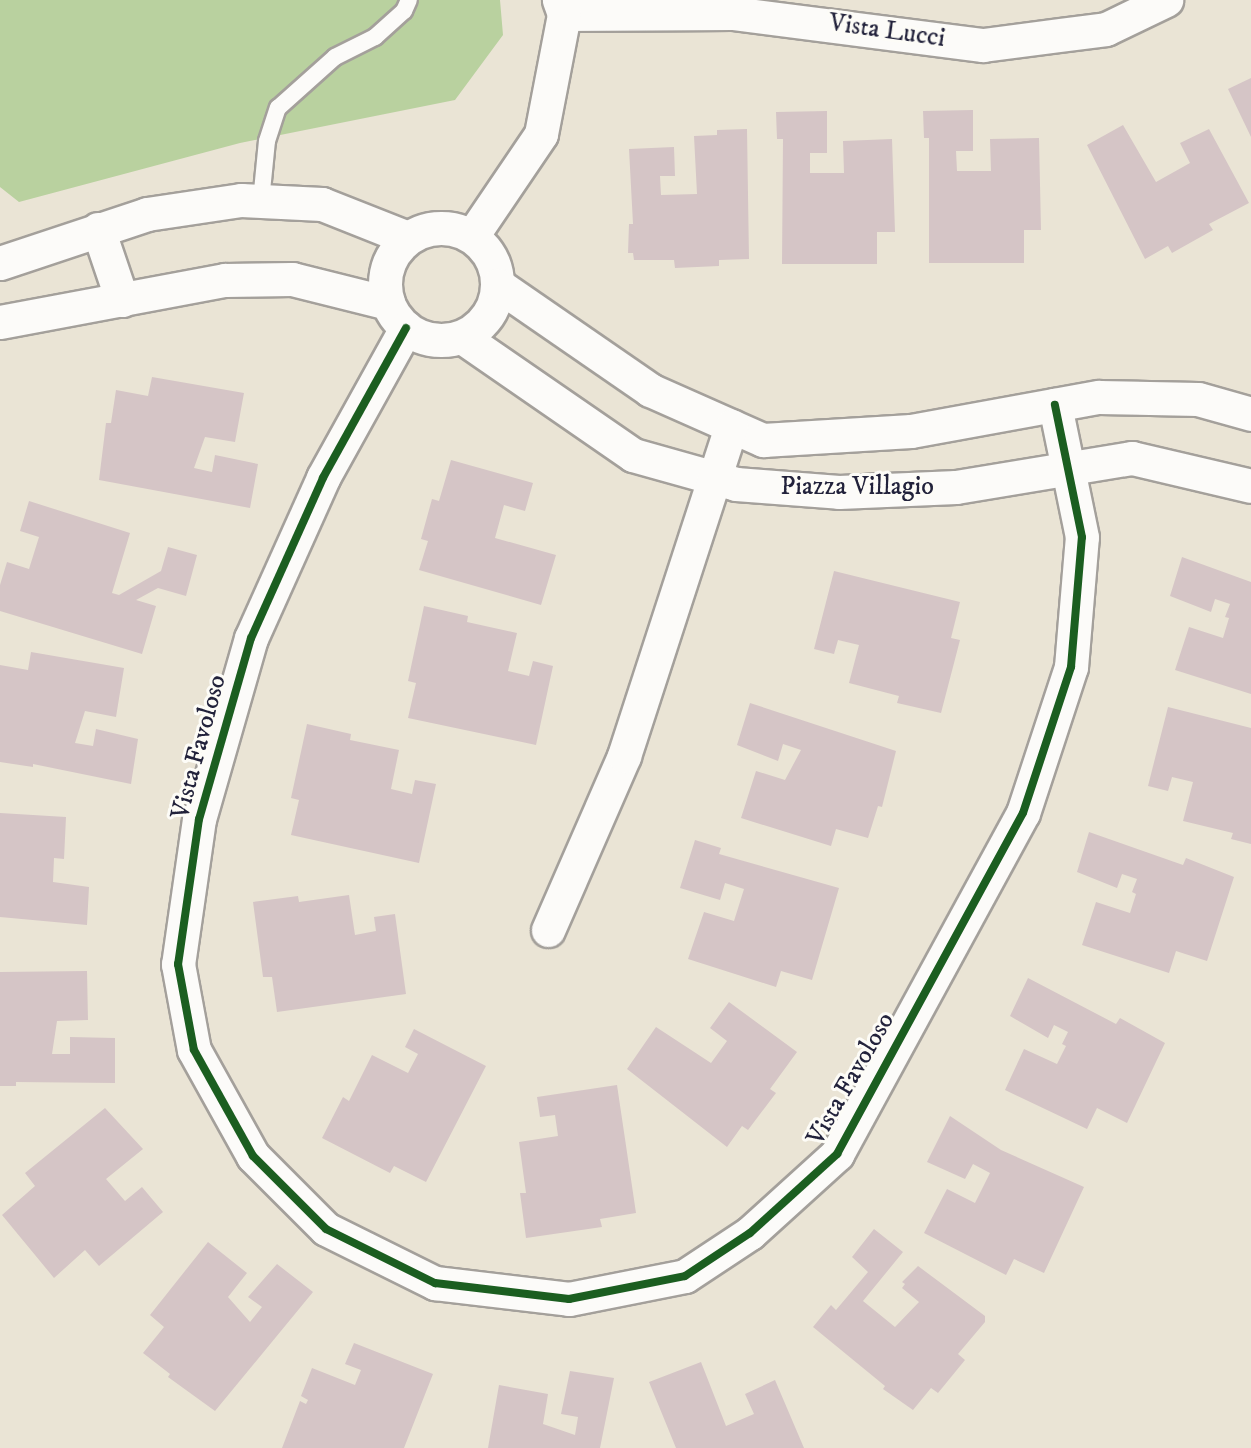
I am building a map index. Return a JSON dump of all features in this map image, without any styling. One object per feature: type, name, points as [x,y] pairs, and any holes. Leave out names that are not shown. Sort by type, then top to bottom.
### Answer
[{"type":"street","name":"Vista Lucci","points":[[562,7],[732,13],[983,45],[1106,29],[1166,0]]},
{"type":"street","points":[[472,236],[541,134],[562,7]]},
{"type":"street","points":[[0,263],[147,214],[241,200],[322,204],[408,238]]},
{"type":"street","points":[[0,322],[225,280],[292,279],[397,316],[432,340],[462,337],[488,317],[498,285],[491,258],[472,236],[440,228],[408,238],[398,248],[386,275],[397,316]]},
{"type":"street","points":[[98,229],[122,300]]},
{"type":"street","name":"Piazza Villagio","points":[[498,285],[650,390],[763,440],[900,432],[1098,397],[1198,399],[1251,414]]},
{"type":"street","name":"Vista Favoloso","points":[[397,316],[251,638],[199,819],[178,964],[194,1050],[253,1156],[326,1228],[435,1283],[569,1299],[685,1276],[750,1233],[837,1154],[1023,813],[1071,668],[1082,537],[1071,468],[1055,405]]},
{"type":"street","name":"Piazza Villagio","points":[[462,337],[633,454],[736,484],[839,492],[956,487],[1132,458],[1251,486]]},
{"type":"street","points":[[549,930],[624,756],[732,426]]},
{"type":"lane","points":[[261,201],[267,141],[278,108],[335,57],[375,37],[404,12],[410,0]]},
{"type":"green space","points":[[0,0],[500,0],[503,35],[455,100],[240,143],[19,202],[0,187]]},
{"type":"building","points":[[1251,78],[1251,137],[1228,89]]},
{"type":"building","points":[[973,110],[973,151],[956,151],[957,171],[991,171],[990,139],[1039,138],[1041,230],[1024,230],[1024,263],[929,263],[929,138],[924,138],[923,111]]},
{"type":"building","points":[[827,111],[827,153],[810,153],[810,173],[844,173],[843,141],[892,139],[895,232],[877,232],[877,264],[782,264],[783,139],[777,139],[776,112]]},
{"type":"building","points":[[1123,125],[1156,182],[1190,163],[1180,143],[1209,129],[1249,203],[1209,224],[1213,230],[1172,253],[1168,246],[1145,259],[1087,145]]},
{"type":"building","points":[[747,129],[749,259],[719,260],[719,266],[675,268],[674,260],[634,260],[633,253],[628,253],[629,224],[633,224],[629,149],[674,147],[675,176],[660,176],[661,195],[697,194],[694,136],[717,135],[717,130]]},
{"type":"building","points":[[152,377],[244,393],[235,442],[205,437],[194,468],[212,472],[215,455],[258,464],[250,508],[99,480],[106,423],[111,423],[116,390],[148,396]]},
{"type":"building","points":[[451,460],[533,483],[525,511],[504,505],[495,538],[556,555],[541,605],[419,570],[428,541],[421,539],[432,499],[439,501]]},
{"type":"building","points":[[29,501],[130,533],[112,593],[119,595],[161,571],[168,547],[197,555],[186,596],[158,588],[136,600],[156,606],[142,654],[0,611],[0,585],[7,562],[29,569],[39,537],[20,531]]},
{"type":"building","points":[[1182,557],[1251,582],[1251,694],[1175,670],[1189,627],[1223,638],[1229,618],[1225,617],[1230,604],[1215,599],[1211,612],[1170,596]]},
{"type":"building","points":[[834,571],[960,602],[951,638],[960,640],[941,713],[897,703],[899,696],[849,683],[859,645],[838,640],[834,654],[814,649]]},
{"type":"building","points":[[424,606],[468,616],[467,622],[517,633],[508,671],[529,676],[533,661],[553,666],[536,745],[408,718],[416,683],[408,681]]},
{"type":"building","points":[[31,652],[124,668],[116,717],[85,711],[75,743],[93,746],[96,729],[138,739],[131,784],[33,764],[33,767],[0,762],[0,665],[28,670]]},
{"type":"building","points":[[750,703],[896,751],[882,807],[878,806],[868,838],[836,829],[831,846],[741,818],[756,771],[785,780],[801,750],[783,744],[778,761],[737,745]]},
{"type":"building","points":[[1168,707],[1251,728],[1251,844],[1231,839],[1233,833],[1183,821],[1193,782],[1172,777],[1168,791],[1148,786]]},
{"type":"building","points":[[307,724],[351,734],[350,740],[399,750],[391,789],[412,794],[415,780],[436,784],[419,863],[291,835],[299,800],[291,798]]},
{"type":"building","points":[[0,813],[66,817],[64,859],[54,858],[53,882],[89,887],[87,925],[0,917]]},
{"type":"building","points":[[1089,832],[1183,865],[1186,858],[1234,877],[1207,961],[1176,951],[1169,973],[1082,945],[1096,902],[1130,913],[1136,894],[1132,892],[1137,879],[1122,874],[1117,888],[1077,872]]},
{"type":"building","points":[[695,840],[721,848],[719,854],[839,888],[812,980],[781,971],[776,987],[688,959],[704,912],[734,921],[744,889],[725,883],[720,900],[680,888]]},
{"type":"building","points":[[349,895],[355,935],[376,931],[374,917],[395,914],[406,994],[277,1012],[272,977],[263,977],[253,902],[298,896],[299,902]]},
{"type":"building","points":[[87,971],[88,1020],[57,1021],[52,1054],[70,1054],[70,1037],[115,1038],[115,1083],[16,1082],[16,1086],[0,1086],[0,972]]},
{"type":"building","points":[[1028,978],[1116,1024],[1120,1018],[1165,1043],[1127,1123],[1097,1108],[1087,1129],[1005,1090],[1024,1049],[1057,1064],[1066,1046],[1062,1044],[1068,1032],[1054,1025],[1048,1038],[1010,1016]]},
{"type":"building","points":[[729,1002],[797,1052],[770,1089],[776,1093],[748,1130],[742,1126],[727,1147],[627,1069],[656,1027],[711,1063],[727,1041],[710,1028]]},
{"type":"building","points":[[414,1029],[486,1066],[426,1182],[394,1166],[390,1173],[322,1138],[343,1097],[349,1101],[372,1055],[408,1073],[418,1054],[405,1047]]},
{"type":"building","points":[[617,1085],[636,1213],[600,1219],[602,1227],[526,1238],[520,1193],[526,1193],[519,1142],[558,1136],[555,1115],[540,1117],[537,1097]]},
{"type":"building","points":[[105,1108],[143,1149],[106,1179],[125,1201],[142,1187],[163,1212],[99,1266],[85,1250],[54,1278],[2,1215],[35,1186],[25,1173]]},
{"type":"building","points":[[950,1116],[1001,1150],[1084,1187],[1044,1273],[1014,1259],[1006,1275],[924,1233],[947,1189],[975,1203],[990,1173],[973,1164],[965,1179],[927,1162]]},
{"type":"building","points":[[874,1229],[903,1252],[863,1301],[895,1327],[919,1302],[902,1288],[905,1284],[902,1282],[918,1266],[985,1316],[985,1322],[958,1354],[965,1360],[938,1393],[931,1388],[913,1410],[883,1389],[885,1386],[813,1327],[831,1305],[836,1310],[868,1272],[852,1257]]},
{"type":"building","points":[[208,1242],[247,1273],[228,1297],[250,1322],[262,1307],[248,1297],[277,1264],[313,1292],[215,1411],[168,1377],[170,1374],[143,1353],[164,1327],[150,1315]]},
{"type":"building","points":[[354,1343],[433,1374],[404,1448],[282,1448],[300,1401],[306,1404],[308,1400],[301,1396],[312,1368],[355,1385],[361,1370],[345,1364]]},
{"type":"building","points":[[701,1362],[726,1426],[754,1414],[745,1394],[775,1380],[804,1448],[676,1448],[649,1382]]},
{"type":"building","points":[[570,1371],[614,1378],[600,1448],[488,1448],[499,1385],[548,1394],[543,1424],[575,1435],[578,1417],[561,1414]]},
{"type":"cycle path","points":[[406,328],[323,478],[251,638],[199,819],[178,964],[194,1050],[253,1156],[326,1229],[435,1283],[569,1299],[685,1276],[750,1233],[837,1154],[1023,813],[1071,667],[1082,537],[1055,405]]}]
